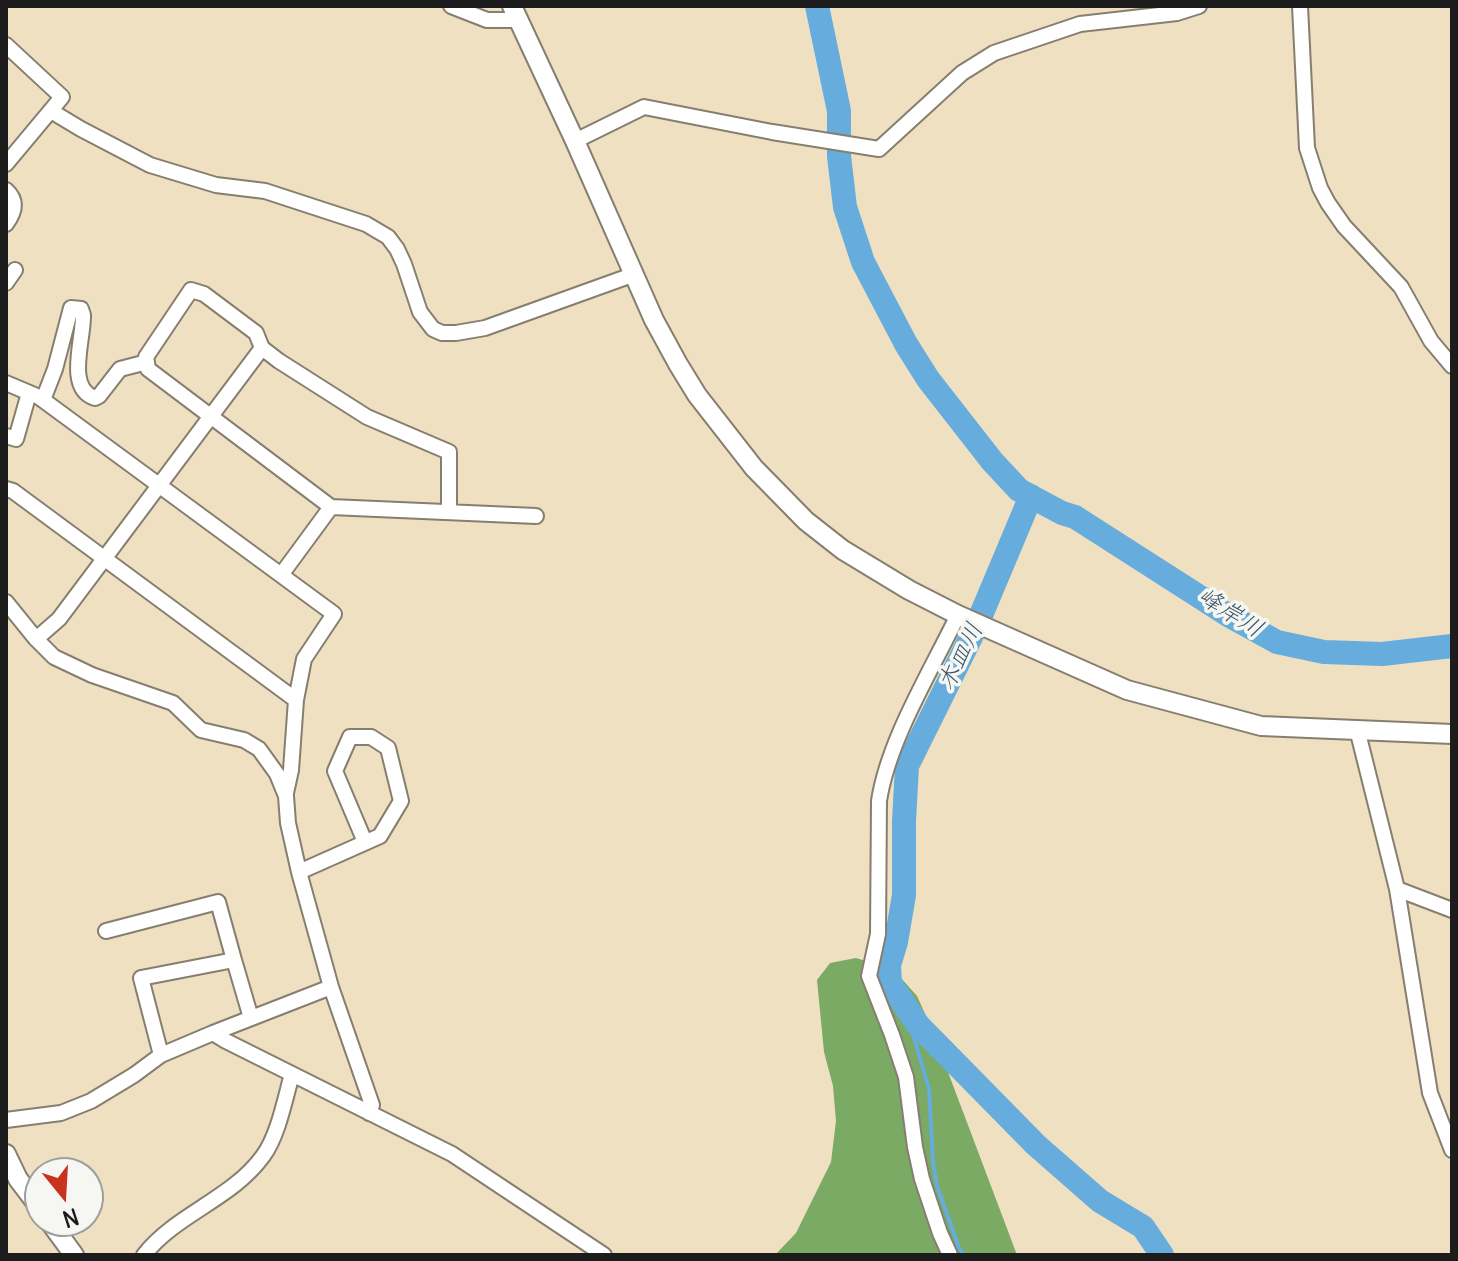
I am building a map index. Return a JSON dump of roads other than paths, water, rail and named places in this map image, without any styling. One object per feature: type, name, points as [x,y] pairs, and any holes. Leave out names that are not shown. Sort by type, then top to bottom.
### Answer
[{"type":"main road","points":[[516,13],[654,320],[678,364],[697,395],[754,468],[806,521],[843,550],[909,590],[995,633],[1127,690],[1261,726],[1452,734]]},
{"type":"main road","points":[[6,1154],[24,1187]]},
{"type":"main road","points":[[61,1237],[74,1255]]},
{"type":"street","points":[[451,6],[487,20],[516,13]]},
{"type":"street","points":[[575,141],[644,107],[879,149],[962,73],[994,53],[1080,24],[1177,13],[1199,6]]},
{"type":"street","points":[[1300,6],[1307,148],[1320,188],[1344,226],[1401,287],[1431,341],[1452,366]]},
{"type":"street","points":[[6,46],[62,97],[6,164]]},
{"type":"street","points":[[51,111],[150,165],[216,185],[265,191],[366,224],[388,237],[397,249],[420,312],[433,329],[442,333],[485,328],[635,274]]},
{"type":"street","points":[[6,190],[15,208],[6,224]]},
{"type":"street","points":[[6,283],[15,270]]},
{"type":"street","points":[[449,512],[449,452],[367,417],[262,348],[256,333],[204,294],[191,290],[146,357],[148,369],[331,507],[536,516]]},
{"type":"street","points":[[43,400],[55,369],[71,308],[81,309],[83,315],[78,376],[82,389],[88,395],[99,396],[120,369],[147,362]]},
{"type":"street","points":[[36,639],[59,619],[262,348]]},
{"type":"street","points":[[6,383],[43,400],[334,614],[304,659],[296,700],[286,796],[288,823],[299,872],[331,987],[372,1105],[369,1113]]},
{"type":"street","points":[[6,436],[16,439],[29,393]]},
{"type":"street","points":[[6,489],[13,491],[296,700]]},
{"type":"street","points":[[281,575],[331,507]]},
{"type":"street","points":[[6,602],[48,653],[63,662],[173,703],[205,732],[255,745],[277,774],[286,796]]},
{"type":"street","points":[[950,1255],[922,1179],[906,1077],[869,976],[878,934],[881,788],[899,735],[961,616]]},
{"type":"street","points":[[1357,729],[1397,889],[1430,1093],[1452,1150]]},
{"type":"street","points":[[299,872],[380,836],[401,801],[388,748],[371,737],[350,737],[335,771],[365,842]]},
{"type":"street","points":[[1397,889],[1452,910]]},
{"type":"street","points":[[106,931],[218,902],[251,1018]]},
{"type":"street","points":[[161,1055],[141,978],[234,960]]},
{"type":"street","points":[[6,1120],[61,1113],[91,1101],[161,1055],[331,987]]},
{"type":"street","points":[[213,1033],[452,1154],[604,1255]]},
{"type":"street","points":[[144,1255],[177,1224],[245,1178],[265,1154],[277,1126],[292,1074]]},
{"type":"waterway","name":"木皿川","points":[[817,6],[839,111],[839,156],[845,207],[863,262],[928,379],[992,461],[1019,490],[1075,517],[1228,615],[1277,642],[1324,652],[1382,654],[1452,646]]},
{"type":"waterway","name":"木皿川","points":[[1031,496],[976,627],[907,766],[904,895],[889,965],[890,983],[918,1025],[1036,1145],[1100,1201],[1143,1227],[1162,1255]]},
{"type":"waterway","points":[[904,1004],[929,1089],[937,1186],[964,1255]]},
{"type":"water label","name":"峰岸川","points":[[1230,613]]}]
